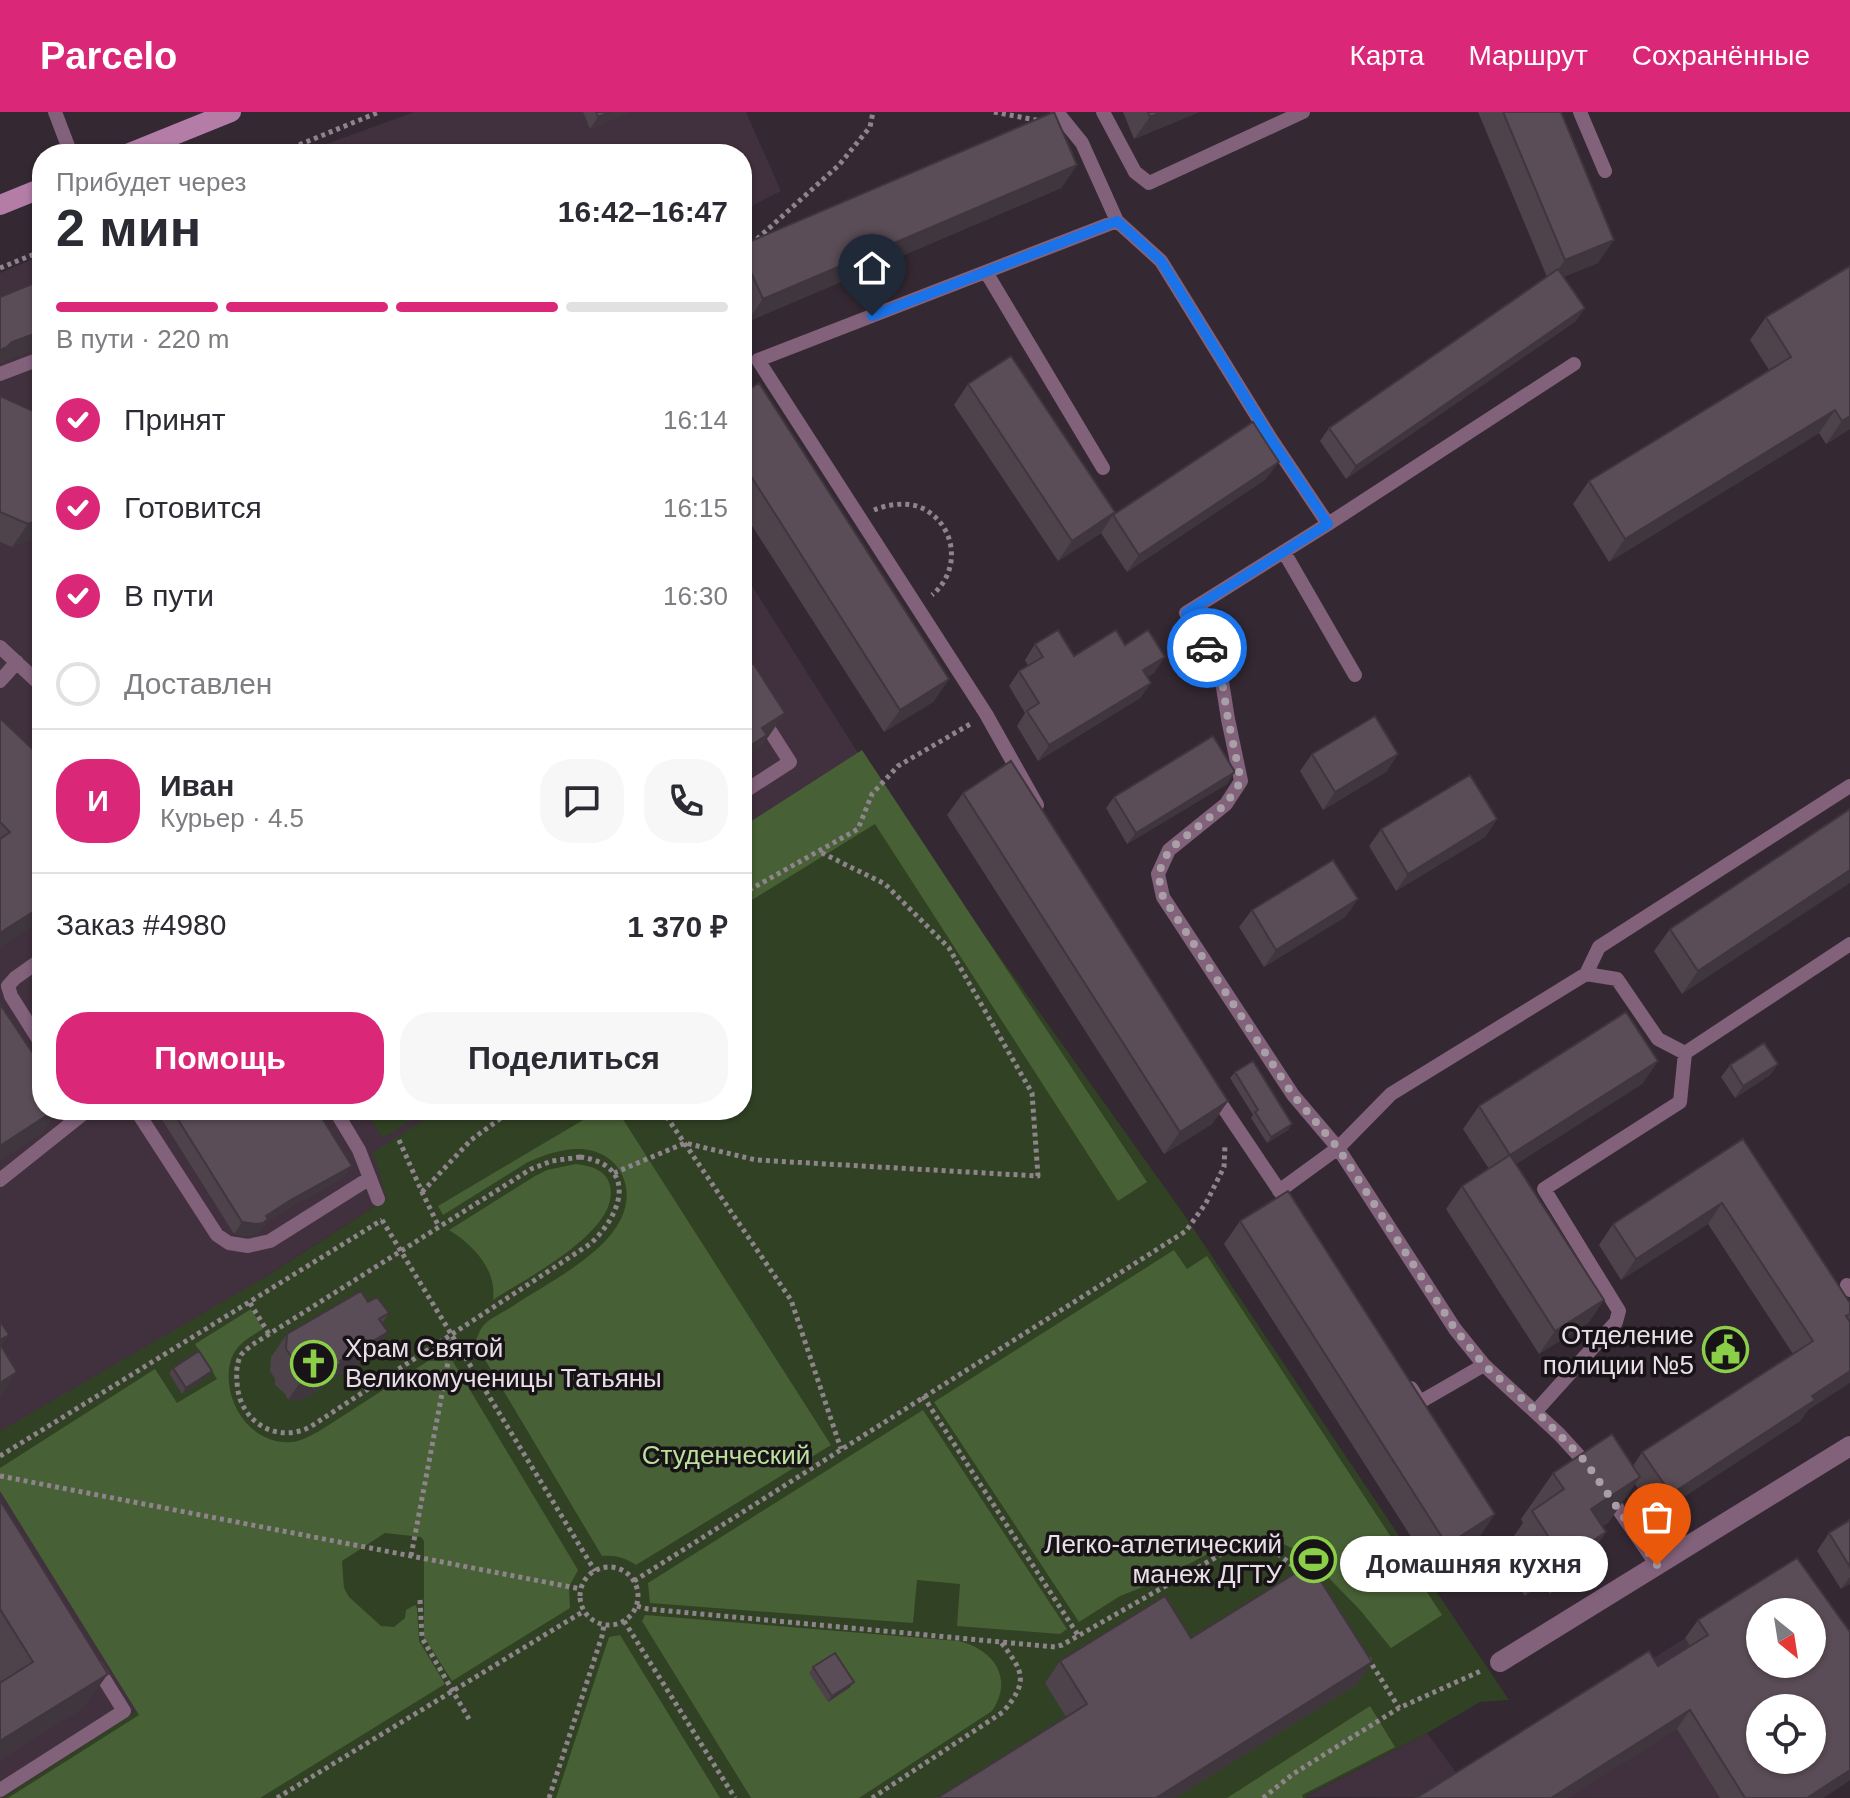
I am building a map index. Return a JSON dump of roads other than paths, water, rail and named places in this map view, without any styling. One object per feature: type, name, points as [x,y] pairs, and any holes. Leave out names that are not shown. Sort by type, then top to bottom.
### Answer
[{"type":"main road","points":[[152,144],[231,112]]},
{"type":"main road","points":[[0,205],[32,192]]},
{"type":"street","points":[[1500,1662],[1850,1446]]},
{"type":"lane","points":[[55,112],[67,144]]},
{"type":"lane","points":[[1057,112],[1082,143],[1117,221],[1161,261],[1271,439],[1328,524]]},
{"type":"lane","points":[[1103,112],[1135,172],[1149,183],[1303,112]]},
{"type":"lane","points":[[1580,112],[1605,171]]},
{"type":"lane","points":[[1047,822],[986,714],[758,360],[1117,221]]},
{"type":"lane","points":[[986,272],[1103,468]]},
{"type":"lane","points":[[0,374],[32,362]]},
{"type":"lane","points":[[1574,364],[1186,613],[1220,669],[1241,781],[1226,804],[1169,850],[1158,874],[1163,897],[1171,911],[1293,1095],[1338,1148],[1455,1329],[1484,1365],[1536,1411],[1585,1461],[1657,1565]]},
{"type":"lane","points":[[1284,552],[1355,675]]},
{"type":"lane","points":[[0,647],[32,676]]},
{"type":"lane","points":[[0,681],[17,662]]},
{"type":"lane","points":[[752,703],[790,762],[752,787]]},
{"type":"lane","points":[[1279,1191],[1338,1148],[1391,1094],[1586,974],[1599,947],[1850,786]]},
{"type":"lane","points":[[1685,1053],[1850,944]]},
{"type":"lane","points":[[32,966],[8,986],[32,1029]]},
{"type":"lane","points":[[1586,974],[1617,979],[1658,1039],[1685,1053]]},
{"type":"lane","points":[[1536,1411],[1616,1322],[1619,1311],[1544,1189],[1680,1102],[1685,1053]]},
{"type":"lane","points":[[1209,1086],[1297,1217]]},
{"type":"lane","points":[[0,1180],[75,1120]]},
{"type":"lane","points":[[142,1120],[217,1235],[229,1243],[248,1246],[270,1241],[370,1178]]},
{"type":"lane","points":[[341,1120],[359,1150],[378,1199]]},
{"type":"lane","points":[[1402,1375],[1420,1402],[1484,1365]]},
{"type":"lane","points":[[0,1790],[124,1711],[91,1658]]},
{"type":"place","name":"Отделение полиции №5","points":[[1725,1350]]},
{"type":"place","name":"Храм Святой Великомученицы Татьяны","points":[[314,1363]]},
{"type":"place","name":"Легко-атлетический манеж ДГТУ","points":[[1313,1559]]},
{"type":"place","name":"Домашняя кухня","points":[[1657,1565]]},
{"type":"park label","name":"Студенческий","points":[[726,1455]]}]
